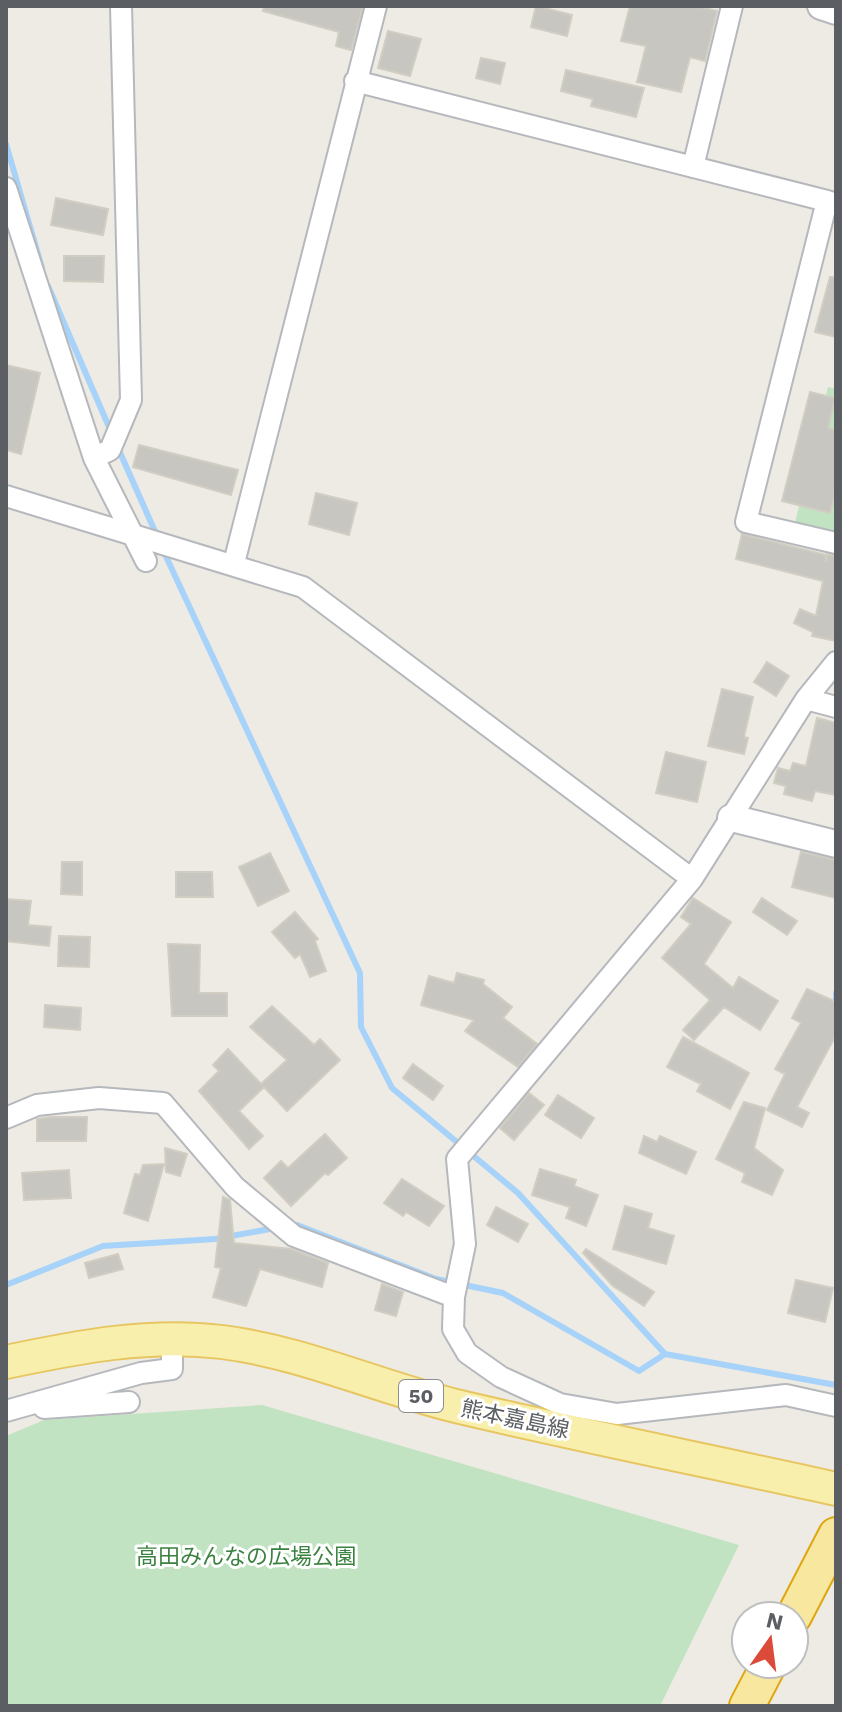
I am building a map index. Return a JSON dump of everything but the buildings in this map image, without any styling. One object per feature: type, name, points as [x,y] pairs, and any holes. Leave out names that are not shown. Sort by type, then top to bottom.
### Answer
[{"type":"highway","points":[[802,1600],[835,1536]]},
{"type":"highway","points":[[747,1706],[761,1680]]},
{"type":"main road","name":"熊本嘉島線","points":[[6,1362],[92,1344],[172,1339],[266,1350],[454,1405],[836,1489]]},
{"type":"street","points":[[94,458],[110,450],[131,400],[121,6]]},
{"type":"street","points":[[234,563],[376,6]]},
{"type":"street","points":[[693,167],[732,6]]},
{"type":"street","points":[[821,6],[836,11]]},
{"type":"street","points":[[355,81],[832,203],[746,522],[836,543]]},
{"type":"street","points":[[6,188],[94,458],[146,561]]},
{"type":"street","points":[[6,496],[137,538],[234,563],[303,587],[692,879]]},
{"type":"street","points":[[836,662],[806,699],[692,879],[457,1159],[465,1244],[454,1297],[453,1329],[467,1353],[501,1377],[560,1404],[617,1414],[786,1395],[836,1406]]},
{"type":"street","points":[[806,699],[836,707]]},
{"type":"street","points":[[731,818],[836,844]]},
{"type":"street","points":[[6,1118],[37,1105],[99,1098],[163,1103],[235,1187],[294,1236],[454,1297]]},
{"type":"street","points":[[13,1410],[141,1373],[172,1369],[172,1339]]},
{"type":"street","points":[[13,1410],[129,1402]]},
{"type":"green space","points":[[828,387],[836,389],[836,541],[794,527]]},
{"type":"green space","name":"高田みんなの広場公園","points":[[262,1405],[739,1545],[660,1706],[6,1706],[6,1436],[44,1420]]},
{"type":"waterway","points":[[6,144],[42,268]]},
{"type":"waterway","points":[[48,286],[112,434]]},
{"type":"waterway","points":[[118,448],[157,536]]},
{"type":"waterway","points":[[163,550],[360,973],[361,1027],[392,1088],[518,1193],[665,1354],[836,1385]]},
{"type":"waterway","points":[[836,993],[836,1004]]},
{"type":"waterway","points":[[290,1226],[297,1225],[436,1279],[503,1293],[639,1371],[665,1354]]},
{"type":"waterway","points":[[6,1285],[103,1246],[215,1239],[275,1228]]}]
